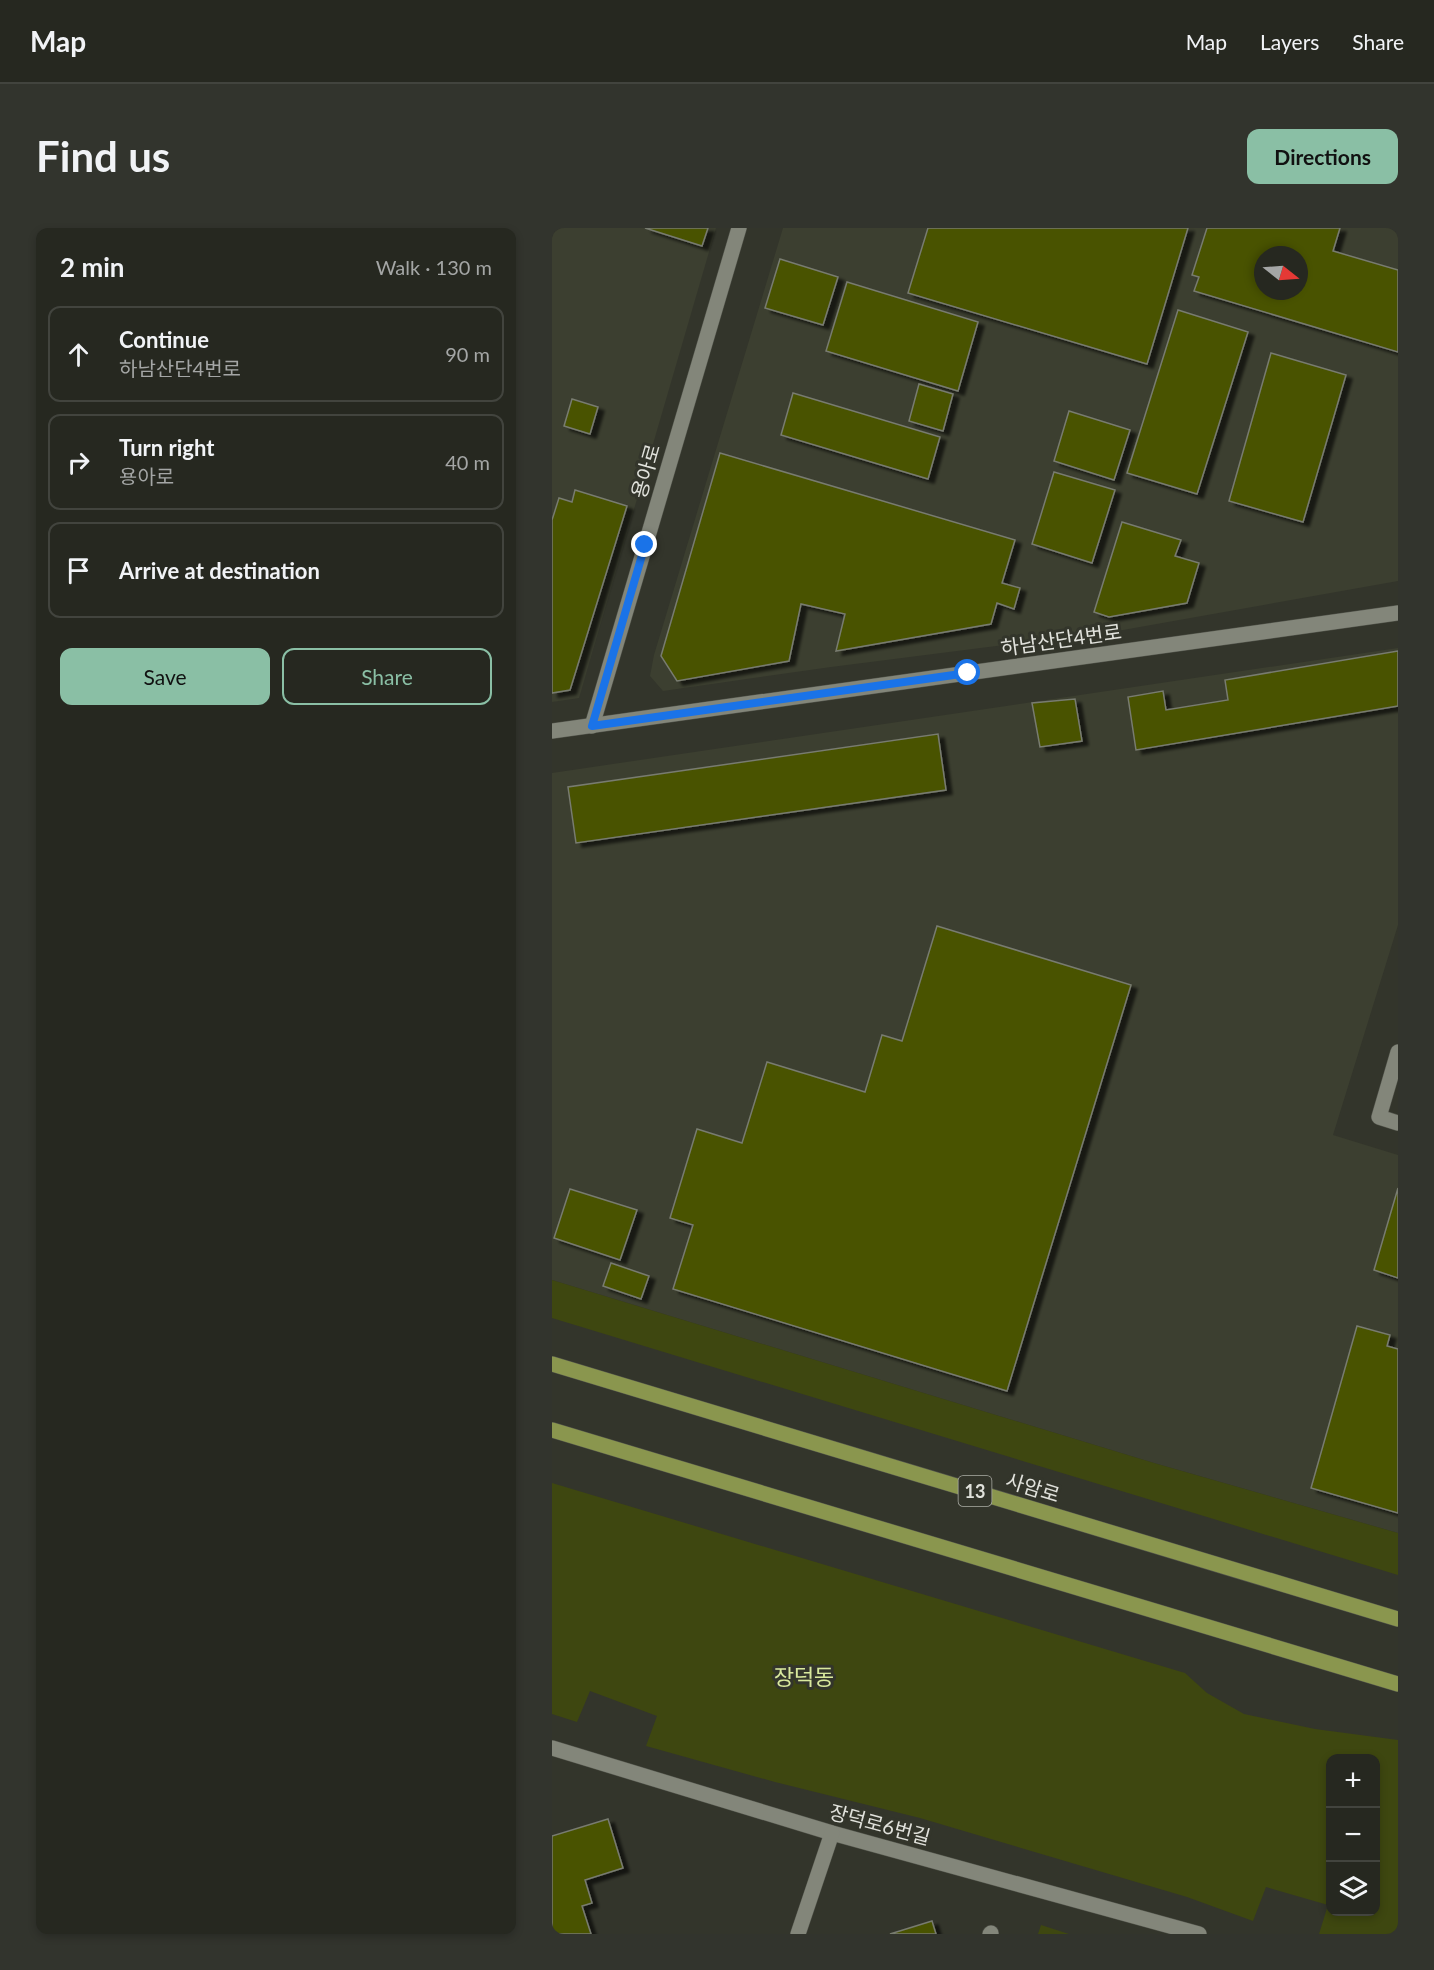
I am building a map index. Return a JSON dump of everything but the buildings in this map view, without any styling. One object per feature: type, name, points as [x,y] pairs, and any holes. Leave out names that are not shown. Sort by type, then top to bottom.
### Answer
[{"type":"main road","name":"사암로","points":[[552,1364],[1398,1619]]},
{"type":"main road","points":[[552,1430],[1398,1684]]},
{"type":"street","name":"용아로","points":[[592,726],[739,228]]},
{"type":"street","name":"하남산단4번로","points":[[552,731],[1398,613]]},
{"type":"street","points":[[1398,1052],[1379,1117],[1398,1123]]},
{"type":"street","name":"장덕로6번길","points":[[552,1748],[832,1833],[1199,1934]]},
{"type":"street","points":[[798,1934],[832,1833]]},
{"type":"shaded area","points":[[552,228],[716,228],[579,698],[552,702]]},
{"type":"shaded area","points":[[783,228],[1398,228],[1398,581],[1123,630],[663,691],[650,676],[654,655]]},
{"type":"shaded area","points":[[1398,648],[1398,925],[1333,1135],[1398,1155],[1398,1533],[1154,1463],[552,1280],[552,773]]},
{"type":"green space","points":[[552,1280],[1154,1463],[1398,1533],[1398,1575],[552,1318]]},
{"type":"green space","points":[[552,1483],[1185,1673],[1207,1693],[1244,1714],[1315,1729],[1398,1740],[1398,1934],[1319,1934],[1326,1911],[1326,1916],[1380,1916],[1380,1754],[1326,1754],[1326,1904],[1266,1887],[1253,1921],[1187,1897],[920,1818],[775,1782],[646,1746],[657,1716],[590,1691],[577,1722],[552,1714]]},
{"type":"green space","points":[[1041,1925],[1069,1934],[1038,1934]]},
{"type":"district","name":"장덕동","points":[[804,1676]]},
{"type":"route","points":[[645,545],[592,726],[968,673]]}]
